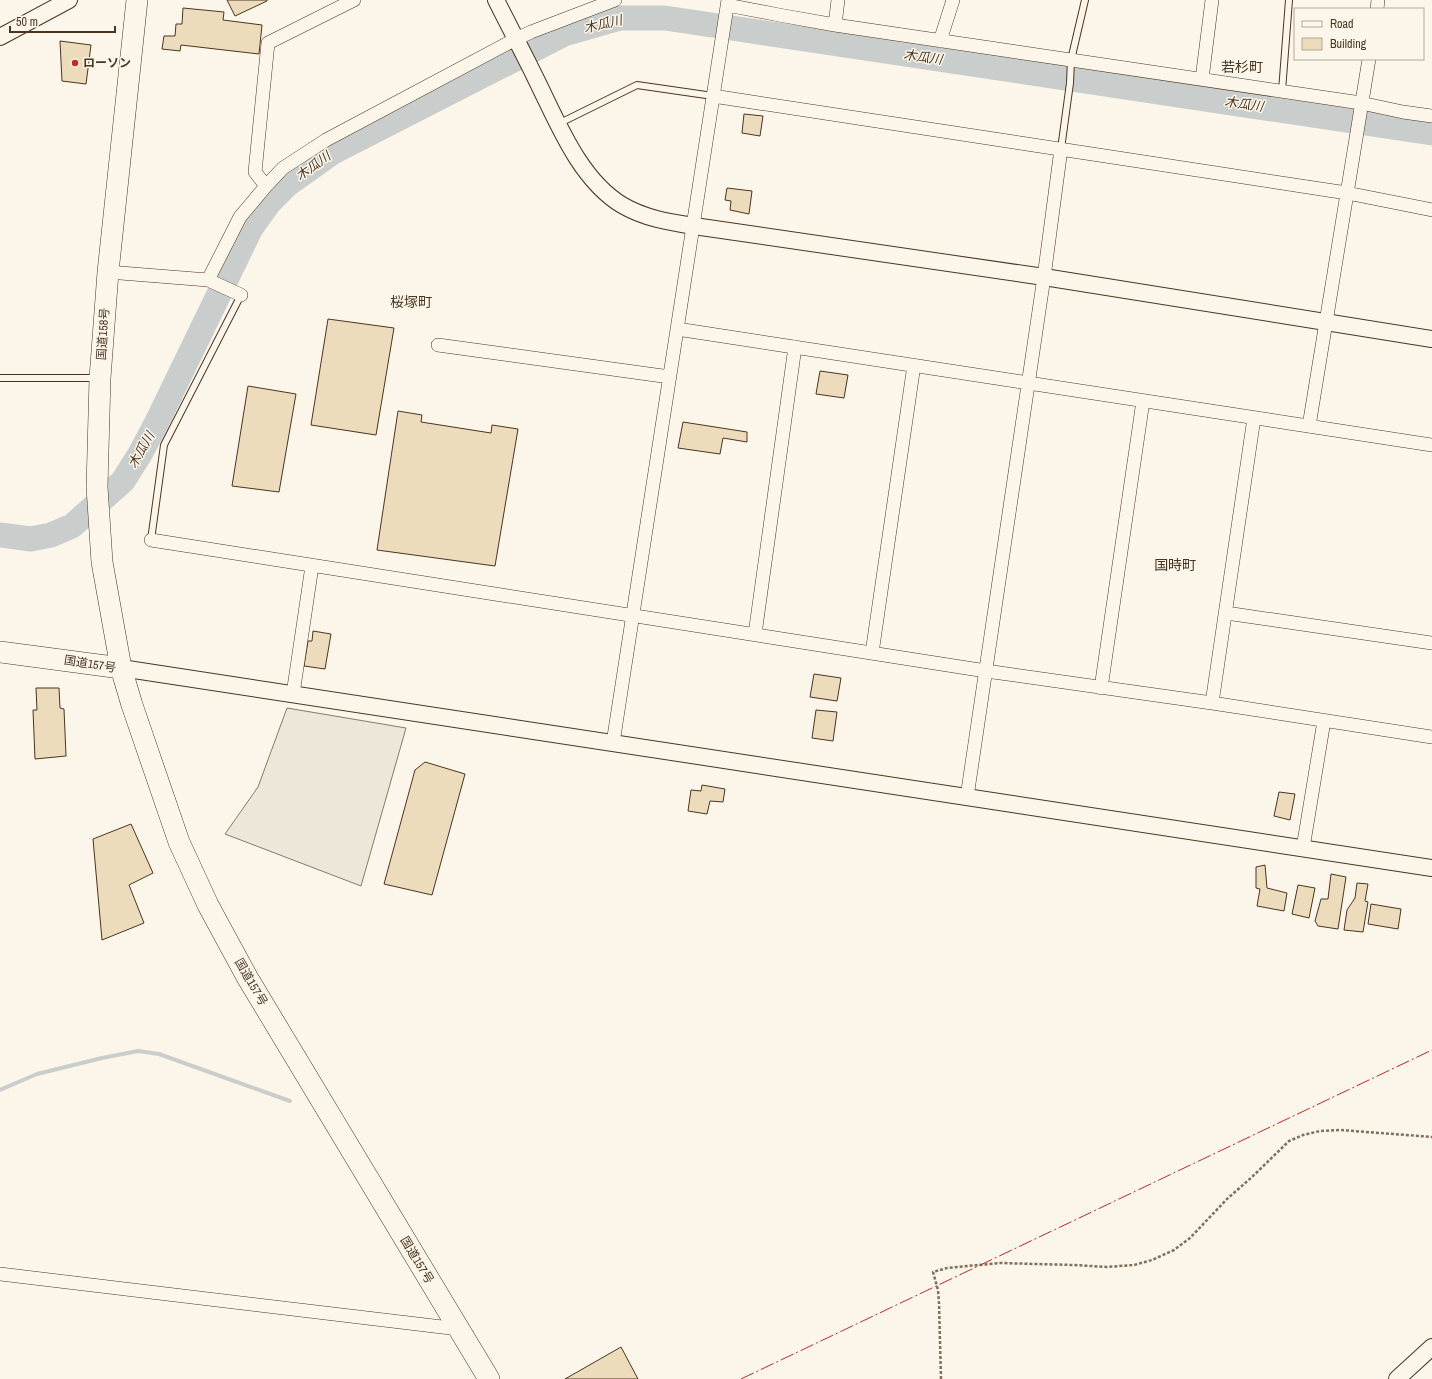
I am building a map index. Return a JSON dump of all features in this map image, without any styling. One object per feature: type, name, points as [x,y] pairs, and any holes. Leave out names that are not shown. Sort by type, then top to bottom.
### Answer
[{"type":"highway","name":"国道158号","points":[[121,668],[102,562],[97,487],[100,378],[108,272],[137,0]]},
{"type":"highway","name":"国道157号","points":[[0,652],[121,668],[134,712],[179,842],[208,906],[247,977],[489,1379]]},
{"type":"street","points":[[0,37],[69,0]]},
{"type":"street","points":[[266,186],[255,172],[268,43],[354,0]]},
{"type":"street","points":[[496,0],[558,125],[587,173],[604,192],[642,216],[694,226],[1044,278],[1432,339]]},
{"type":"street","points":[[211,281],[240,217],[283,168],[326,140],[518,43],[531,32],[615,0]]},
{"type":"street","points":[[835,24],[838,0]]},
{"type":"street","points":[[940,41],[953,0]]},
{"type":"street","points":[[1202,79],[1212,0]]},
{"type":"street","points":[[613,743],[694,226],[727,2],[779,15],[1071,64],[1202,79],[1282,91],[1360,107],[1432,116]]},
{"type":"street","points":[[1309,426],[1369,60]]},
{"type":"street","points":[[713,96],[1347,193],[1432,210]]},
{"type":"street","points":[[967,797],[1029,383],[1061,149]]},
{"type":"street","points":[[108,272],[211,281],[238,293]]},
{"type":"street","points":[[678,329],[1432,445]]},
{"type":"street","points":[[438,346],[670,377]]},
{"type":"street","points":[[755,634],[795,347]]},
{"type":"street","points":[[872,653],[914,365]]},
{"type":"street","points":[[1101,688],[1143,401]]},
{"type":"street","points":[[1212,703],[1254,418]]},
{"type":"street","points":[[151,540],[986,671],[1212,703],[1432,737]]},
{"type":"street","points":[[293,694],[312,566]]},
{"type":"street","points":[[1226,613],[1432,643]]},
{"type":"street","points":[[121,668],[1432,868]]},
{"type":"street","points":[[1303,848],[1324,721]]},
{"type":"street","points":[[0,1274],[459,1329]]},
{"type":"street","points":[[1397,1379],[1432,1347]]},
{"type":"lane","points":[[1061,149],[1070,83],[1071,64],[1085,0]]},
{"type":"lane","points":[[1282,91],[1289,0]]},
{"type":"lane","points":[[558,125],[637,86],[713,96]]},
{"type":"lane","points":[[151,540],[164,445],[238,293]]},
{"type":"lane","points":[[0,378],[100,378]]},
{"type":"path","points":[[941,1379],[940,1303],[933,1272],[947,1268],[1000,1263],[1074,1264],[1108,1267],[1134,1265],[1152,1260],[1174,1250],[1190,1238],[1226,1199],[1252,1177],[1289,1141],[1304,1135],[1341,1130],[1432,1137]]},
{"type":"shaded area","points":[[287,708],[406,728],[361,886],[225,834],[258,787]]},
{"type":"building","points":[[227,0],[267,0],[267,1],[235,16]]},
{"type":"building","points":[[183,8],[224,12],[223,20],[262,25],[259,54],[181,45],[180,51],[162,49],[164,36],[175,36],[176,24],[182,24]]},
{"type":"building","name":"ローソン","points":[[60,41],[91,45],[86,84],[62,81]]},
{"type":"building","points":[[744,114],[763,116],[760,136],[742,133]]},
{"type":"building","points":[[727,188],[752,191],[749,214],[730,210],[731,201],[725,200]]},
{"type":"building","points":[[328,319],[394,328],[376,435],[311,425]]},
{"type":"building","points":[[820,371],[848,375],[844,398],[816,394]]},
{"type":"building","points":[[248,386],[296,394],[279,492],[232,486]]},
{"type":"building","points":[[398,411],[422,415],[421,422],[491,433],[492,425],[518,429],[495,566],[377,550]]},
{"type":"building","points":[[683,422],[747,432],[747,442],[723,438],[720,454],[678,448]]},
{"type":"building","points":[[313,631],[331,634],[325,669],[304,666],[308,641],[312,641]]},
{"type":"building","points":[[814,674],[841,678],[837,701],[810,697]]},
{"type":"building","points":[[36,688],[59,688],[60,708],[64,709],[66,756],[35,759],[33,710],[37,710]]},
{"type":"building","points":[[816,710],[837,712],[833,741],[812,738]]},
{"type":"building","points":[[425,762],[465,774],[432,895],[384,884],[415,770]]},
{"type":"building","points":[[702,785],[725,789],[723,802],[710,801],[707,814],[688,811],[691,790],[701,791]]},
{"type":"building","points":[[1279,792],[1295,794],[1290,820],[1274,816]]},
{"type":"building","points":[[131,824],[153,873],[129,885],[144,923],[102,940],[93,839]]},
{"type":"building","points":[[1265,865],[1267,888],[1287,893],[1284,911],[1257,906],[1260,889],[1256,888],[1256,867]]},
{"type":"building","points":[[1331,874],[1346,877],[1338,929],[1318,926],[1315,921],[1321,899],[1328,899]]},
{"type":"building","points":[[1357,883],[1368,884],[1365,901],[1368,902],[1363,932],[1344,930],[1347,910],[1355,898]]},
{"type":"building","points":[[1298,885],[1315,888],[1309,918],[1292,914]]},
{"type":"building","points":[[1371,904],[1401,909],[1398,929],[1368,924]]},
{"type":"building","points":[[621,1347],[638,1379],[565,1379]]},
{"type":"waterway","name":"木瓜川","points":[[0,535],[31,539],[51,535],[72,526],[123,481],[156,424],[251,228],[269,203],[288,184],[333,152],[564,34],[620,18],[665,18],[1432,133]]},
{"type":"waterway","points":[[0,1090],[37,1074],[138,1051],[159,1054],[290,1101]]},
{"type":"power","points":[[741,1379],[1432,1050]]},
{"type":"place","name":"ローソン","points":[[75,63]]},
{"type":"district","name":"若杉町","points":[[1242,67]]},
{"type":"district","name":"桜塚町","points":[[411,302]]},
{"type":"district","name":"国時町","points":[[1175,565]]}]
